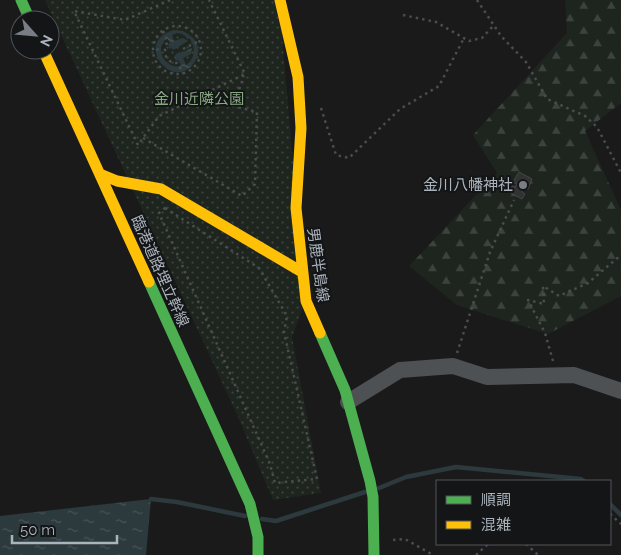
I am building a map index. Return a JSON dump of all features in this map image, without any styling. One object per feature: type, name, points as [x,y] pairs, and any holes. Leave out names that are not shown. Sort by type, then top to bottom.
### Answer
[{"type":"street","name":"男鹿半島線","points":[[280,0],[298,77],[301,128],[296,208],[306,301],[345,390],[370,481],[373,498],[374,555]]},
{"type":"street","name":"臨港道路埋立幹線","points":[[49,60],[250,504],[258,537],[258,555]]},
{"type":"street","points":[[100,174],[117,181],[161,189],[302,272]]},
{"type":"street","points":[[348,402],[400,370],[453,366],[487,377],[574,375],[621,392]]},
{"type":"path","points":[[170,0],[125,20],[74,11],[138,145],[159,116],[245,74]]},
{"type":"path","points":[[143,138],[242,196],[255,184],[256,112],[233,106],[245,74],[209,0]]},
{"type":"path","points":[[477,0],[501,36],[526,62],[546,99],[585,116],[597,127],[621,174]]},
{"type":"path","points":[[403,15],[436,22],[469,41],[482,38],[494,25]]},
{"type":"path","points":[[174,26],[182,26],[195,34],[201,49],[197,64],[191,70],[184,74],[176,75],[168,73],[156,62],[153,47],[155,39],[162,31],[174,26]]},
{"type":"path","points":[[162,31],[168,41],[164,50],[165,54],[170,62],[177,63],[184,74]]},
{"type":"path","points":[[319,102],[336,155],[349,158],[400,109],[439,86],[464,38]]},
{"type":"path","points":[[183,49],[199,41]]},
{"type":"path","points":[[453,366],[490,252],[514,200]]},
{"type":"path","points":[[165,208],[259,268],[288,316],[284,332],[317,479],[275,483],[270,464],[159,213],[165,208]]},
{"type":"path","points":[[557,376],[545,333],[528,300],[544,304],[543,286],[560,296],[588,283],[621,256]]},
{"type":"path","points":[[611,515],[621,524]]},
{"type":"path","points":[[375,541],[406,539],[433,555]]},
{"type":"path","points":[[476,555],[487,545]]},
{"type":"path","points":[[527,545],[538,555]]},
{"type":"green space","name":"金川近隣公園","points":[[45,0],[279,0],[305,302],[292,337],[321,493],[273,500],[239,419],[60,32],[60,10],[50,10]]},
{"type":"green space","points":[[565,0],[621,0],[621,103],[585,131],[621,210],[621,296],[548,334],[457,305],[409,266],[497,173],[473,135],[567,33]]},
{"type":"water","points":[[174,30],[180,31],[190,36],[197,44],[198,55],[187,70],[177,72],[168,69],[161,63],[156,54],[156,45],[162,36]],"holes":[[[182,34],[190,39],[194,53],[186,65],[183,58],[191,54],[192,48],[176,54],[174,57],[181,65],[177,67],[167,63],[162,55],[161,46],[167,38],[170,43],[168,44],[170,49],[172,48],[173,50],[188,41],[183,38],[174,41],[172,35]]]},
{"type":"water","points":[[151,499],[146,555],[0,555],[0,516]]},
{"type":"building","name":"金川八幡神社","points":[[519,172],[532,179],[528,189],[524,187],[522,192],[525,194],[522,199],[509,192],[512,186],[515,187],[517,184],[513,182]]},
{"type":"waterway","points":[[379,488],[406,477],[456,467],[582,480]]},
{"type":"waterway","points":[[262,519],[276,521],[365,492]]},
{"type":"waterway","points":[[151,499],[177,502],[245,516]]},
{"type":"waterway","points":[[611,505],[621,515]]},
{"type":"traffic: fast","points":[[21,0],[26,10]]},
{"type":"traffic: fast","points":[[149,282],[250,504],[258,537],[258,555]]},
{"type":"traffic: fast","points":[[320,333],[345,390],[370,481],[373,497],[374,555]]},
{"type":"traffic: slow","points":[[280,0],[298,77],[301,128],[296,208],[306,301],[320,333]]},
{"type":"traffic: slow","points":[[48,60],[149,282]]},
{"type":"traffic: slow","points":[[100,174],[117,181],[161,189],[302,272]]},
{"type":"place","name":"金川八幡神社","points":[[523,185]]}]
